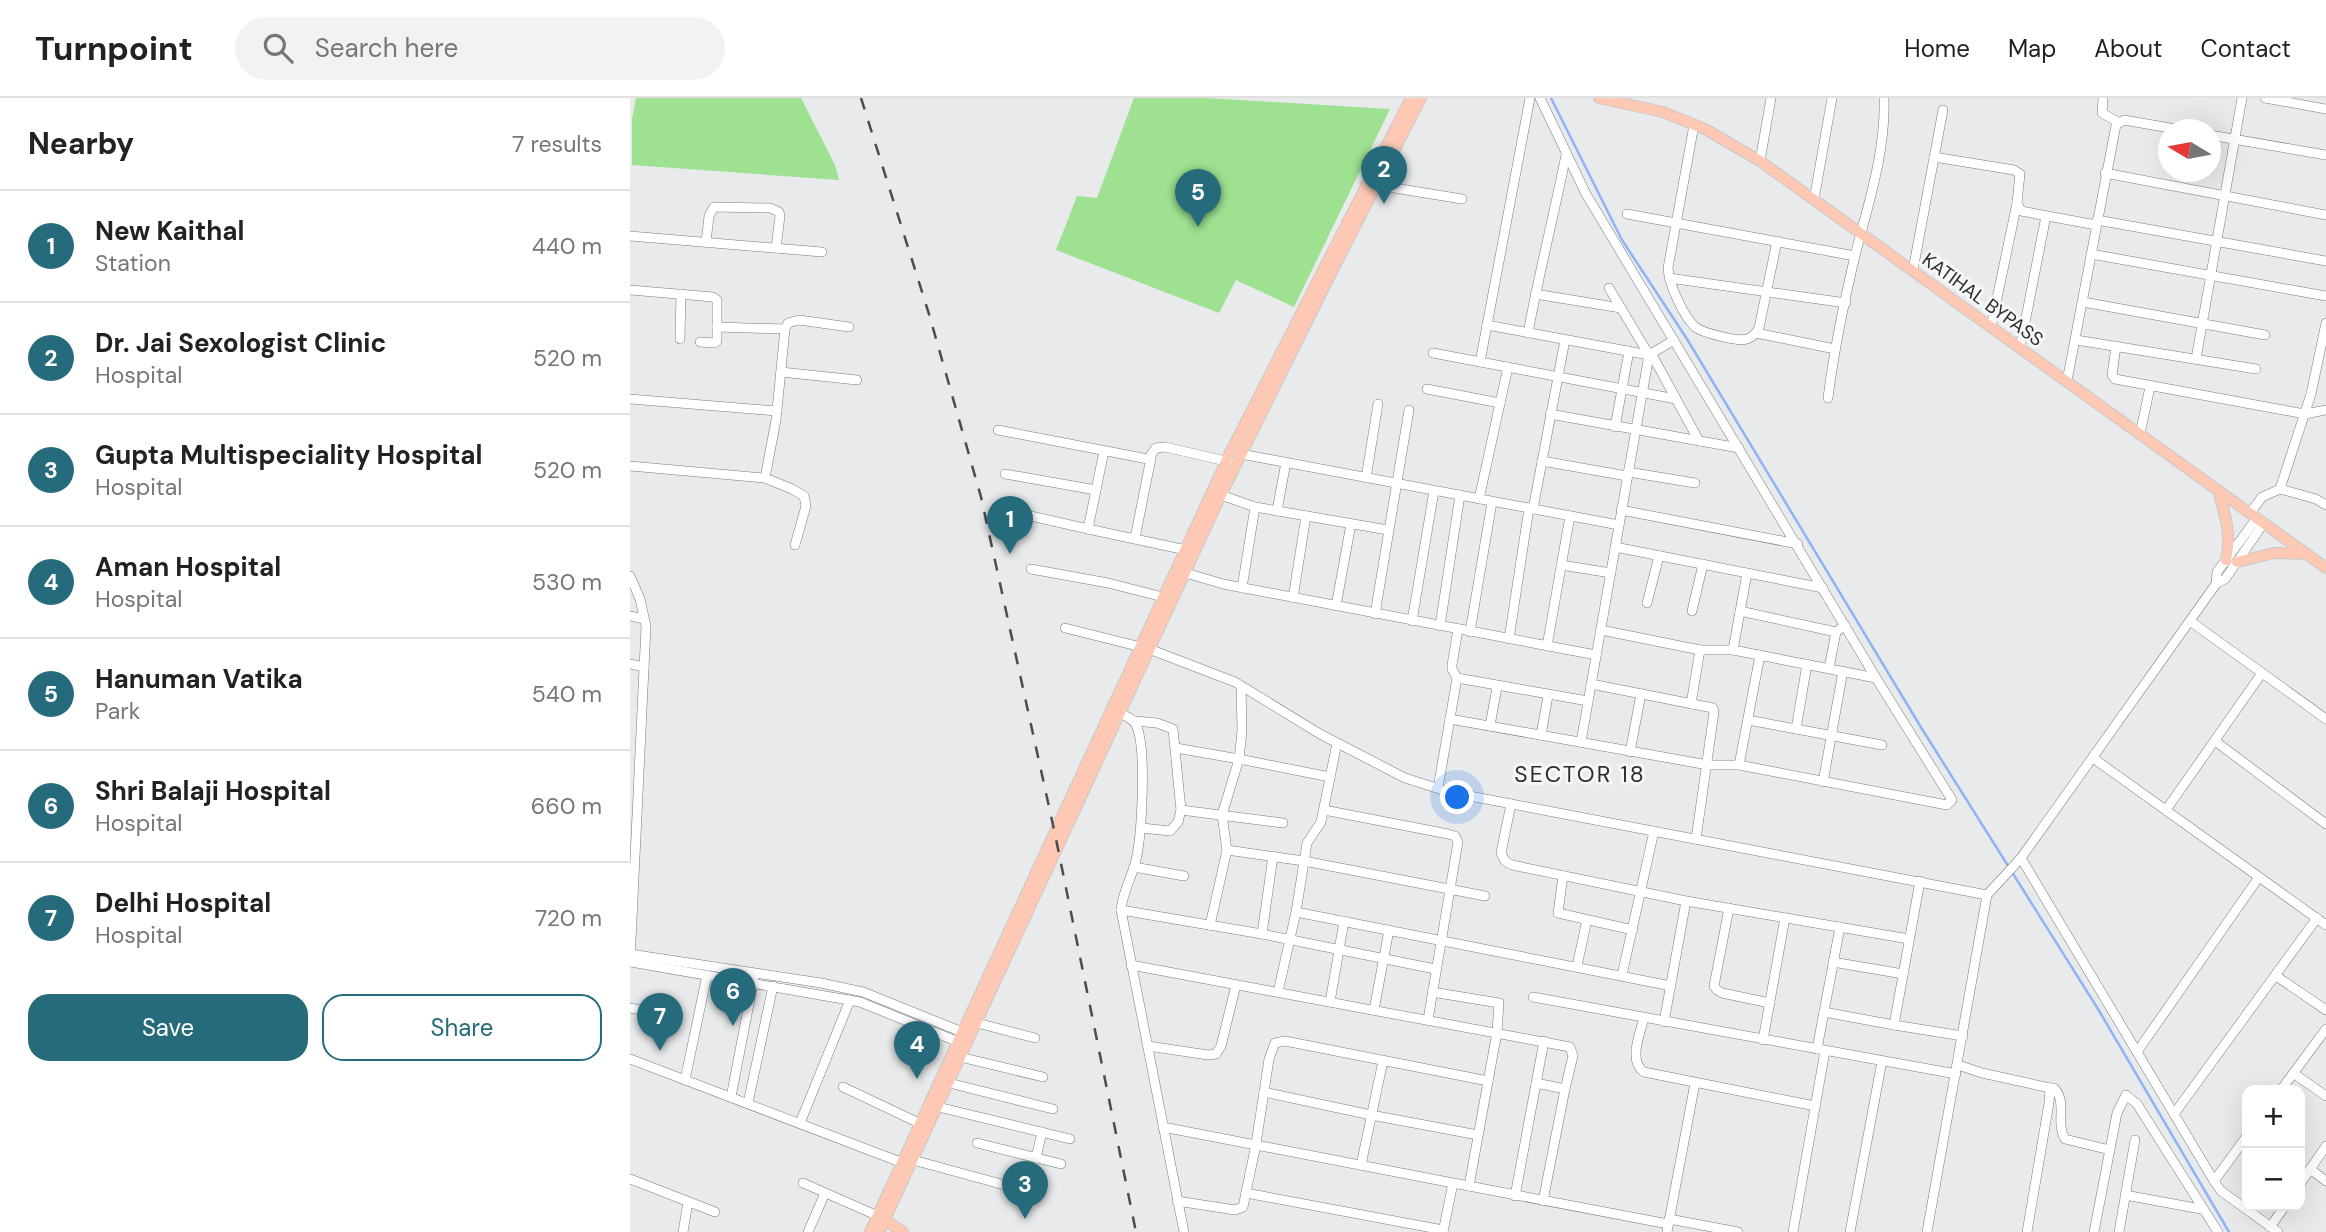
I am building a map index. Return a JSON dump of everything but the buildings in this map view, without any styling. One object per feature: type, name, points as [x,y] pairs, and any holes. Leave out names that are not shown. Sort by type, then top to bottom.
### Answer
[{"type":"main road","points":[[908,1161],[921,1125],[965,1039],[1144,648],[1221,495],[1234,460],[1411,98]]},
{"type":"main road","points":[[1144,648],[1163,597],[1181,572],[1186,550],[1421,98]]},
{"type":"main road","name":"KATIHAL BYPASS","points":[[1599,98],[1663,111],[1760,161],[2326,568]]},
{"type":"main road","points":[[2218,490],[2231,561],[2274,552],[2306,554]]},
{"type":"main road","points":[[870,1232],[881,1218],[938,1107],[960,1058],[965,1039],[976,1023],[1115,710]]},
{"type":"main road","points":[[879,1232],[881,1218]]},
{"type":"main road","points":[[881,1218],[903,1232]]},
{"type":"street","points":[[1480,362],[1531,98]]},
{"type":"street","points":[[1450,719],[1708,765],[1739,765],[1947,805],[1952,800],[1586,194],[1539,98]]},
{"type":"street","points":[[1760,161],[1771,98]]},
{"type":"street","points":[[1814,200],[1832,98]]},
{"type":"street","points":[[1828,398],[1835,349],[1879,155],[1884,98]]},
{"type":"street","points":[[2103,98],[2102,113],[2118,122]]},
{"type":"street","points":[[2196,359],[2242,98]]},
{"type":"street","points":[[2265,98],[2326,109]]},
{"type":"street","points":[[1913,270],[1943,110]]},
{"type":"street","points":[[2067,381],[2115,128],[2118,122],[2124,120],[2158,126]]},
{"type":"street","points":[[1694,125],[1668,268],[1669,278],[1688,318],[1704,332],[1743,340],[1756,333],[1835,349]]},
{"type":"street","points":[[2221,137],[2326,155]]},
{"type":"street","points":[[1528,333],[1566,155]]},
{"type":"street","points":[[1934,157],[2017,171],[2020,176],[2017,203],[1991,327]]},
{"type":"street","points":[[2105,173],[2326,215]]},
{"type":"street","points":[[1376,185],[1462,200]]},
{"type":"street","points":[[2017,203],[2021,211],[2046,216],[2326,261]]},
{"type":"street","points":[[706,242],[709,216],[714,207],[770,208],[779,212],[780,216],[776,248]]},
{"type":"street","points":[[1627,214],[1855,256]]},
{"type":"street","points":[[2020,348],[2046,216]]},
{"type":"street","points":[[630,236],[822,252]]},
{"type":"street","points":[[1756,333],[1777,241]]},
{"type":"street","points":[[2091,254],[2326,296]]},
{"type":"street","points":[[1669,278],[1846,303]]},
{"type":"street","points":[[1609,288],[1699,441]]},
{"type":"street","points":[[630,290],[713,297],[717,300],[717,342],[699,342]]},
{"type":"street","points":[[680,340],[681,294]]},
{"type":"street","points":[[1535,294],[1621,308]]},
{"type":"street","points":[[2083,302],[2265,335]]},
{"type":"street","points":[[765,478],[788,323],[799,320],[849,327]]},
{"type":"street","points":[[1927,1232],[1987,895],[2019,861],[2217,584],[2217,572],[2231,561],[2257,518],[2262,497],[2280,489],[2311,394],[2326,323]]},
{"type":"street","points":[[1487,325],[1650,354],[1674,340]]},
{"type":"street","points":[[717,327],[785,329]]},
{"type":"street","points":[[1509,639],[1531,509],[1565,340]]},
{"type":"street","points":[[2076,340],[2256,369]]},
{"type":"street","points":[[2116,346],[2113,378],[2305,414],[2326,410]]},
{"type":"street","points":[[1615,427],[1629,351]]},
{"type":"street","points":[[1433,353],[1676,399]]},
{"type":"street","points":[[1581,743],[1650,354]]},
{"type":"street","points":[[1479,499],[1508,367]]},
{"type":"street","points":[[781,372],[857,380]]},
{"type":"street","points":[[2140,434],[2150,387]]},
{"type":"street","points":[[1427,389],[1500,403]]},
{"type":"street","points":[[630,400],[777,411]]},
{"type":"street","points":[[1366,478],[1378,404]]},
{"type":"street","points":[[1375,614],[1409,410]]},
{"type":"street","points":[[1550,414],[1739,448]]},
{"type":"street","points":[[998,430],[1104,452],[1151,458]]},
{"type":"street","points":[[1135,538],[1151,458],[1156,448],[1165,447],[1234,460],[1286,462],[1619,525]]},
{"type":"street","points":[[1088,529],[1104,452]]},
{"type":"street","points":[[1542,461],[1695,483]]},
{"type":"street","points":[[1277,511],[1286,462]]},
{"type":"street","points":[[630,466],[765,478],[792,489],[804,496],[806,506],[795,545]]},
{"type":"street","points":[[1005,474],[1096,490]]},
{"type":"street","points":[[2280,489],[2316,499],[2326,505]]},
{"type":"street","points":[[1412,621],[1434,491]]},
{"type":"street","points":[[1221,495],[1255,507],[1388,530]]},
{"type":"street","points":[[1440,626],[1460,495]]},
{"type":"street","points":[[1470,632],[1492,502]]},
{"type":"street","points":[[1242,588],[1255,507]]},
{"type":"street","points":[[1622,510],[1798,544]]},
{"type":"street","points":[[1013,512],[1186,550]]},
{"type":"street","points":[[1293,598],[1306,516]]},
{"type":"street","points":[[1547,646],[1570,516]]},
{"type":"street","points":[[1336,606],[1351,524]]},
{"type":"street","points":[[1615,547],[1824,588]]},
{"type":"street","points":[[1647,603],[1659,555]]},
{"type":"street","points":[[1692,611],[1703,564]]},
{"type":"street","points":[[1562,565],[1611,573]]},
{"type":"street","points":[[1031,569],[1108,583],[1163,597]]},
{"type":"street","points":[[1181,572],[1242,588],[1596,655]]},
{"type":"street","points":[[1733,650],[1747,573]]},
{"type":"street","points":[[630,576],[640,599],[644,619],[644,667],[634,801],[630,958]]},
{"type":"street","points":[[1740,611],[1836,632]]},
{"type":"street","points":[[630,616],[644,619]]},
{"type":"street","points":[[2190,621],[2326,719]]},
{"type":"street","points":[[1829,668],[1836,632],[1845,625]]},
{"type":"street","points":[[1065,628],[1144,648],[1241,686],[1337,743],[1405,778],[1438,789],[1987,895]]},
{"type":"street","points":[[1438,789],[1457,678],[1452,665],[1458,629]]},
{"type":"street","points":[[1601,630],[1700,650],[1733,650],[1876,678]]},
{"type":"street","points":[[1691,704],[1700,650]]},
{"type":"street","points":[[1739,765],[1760,655]]},
{"type":"street","points":[[630,664],[644,667]]},
{"type":"street","points":[[1796,729],[1807,664]]},
{"type":"street","points":[[1823,782],[1843,671]]},
{"type":"street","points":[[2166,810],[2262,673]]},
{"type":"street","points":[[1457,678],[1588,701]]},
{"type":"street","points":[[1591,684],[1713,708],[1708,765],[1696,839]]},
{"type":"street","points":[[1210,925],[1227,850],[1222,815],[1240,759],[1241,686]]},
{"type":"street","points":[[1490,726],[1497,687]]},
{"type":"street","points":[[1630,752],[1641,694]]},
{"type":"street","points":[[1541,735],[1548,695]]},
{"type":"street","points":[[1115,710],[1135,721],[1174,729],[1181,810],[1178,822],[1170,831],[1142,828]]},
{"type":"street","points":[[1748,720],[1882,745]]},
{"type":"street","points":[[1135,721],[1140,736],[1142,828],[1134,867],[1123,893],[1121,910],[1184,1232]]},
{"type":"street","points":[[2215,741],[2326,824]]},
{"type":"street","points":[[1278,992],[1296,912],[1307,843],[1319,829],[1337,743]]},
{"type":"street","points":[[1176,748],[1330,777]]},
{"type":"street","points":[[2093,758],[2326,925]]},
{"type":"street","points":[[1511,804],[1501,853],[1505,861],[1512,865],[1686,901],[1909,939]]},
{"type":"street","points":[[1181,810],[1283,823]]},
{"type":"street","points":[[1324,810],[1455,836],[1458,842],[1428,1020]]},
{"type":"street","points":[[1622,975],[1654,831]]},
{"type":"street","points":[[1227,850],[1304,861],[1485,896]]},
{"type":"street","points":[[1262,934],[1273,856]]},
{"type":"street","points":[[2019,861],[2221,1191],[2274,1229],[2283,1211]]},
{"type":"street","points":[[1134,867],[1184,876]]},
{"type":"street","points":[[1563,876],[1558,913],[1633,930]]},
{"type":"street","points":[[2137,1052],[2259,877]]},
{"type":"street","points":[[1894,1025],[1920,881]]},
{"type":"street","points":[[1664,1022],[1686,901]]},
{"type":"street","points":[[1729,908],[1714,986],[1722,993],[1770,1003]]},
{"type":"street","points":[[1121,910],[1262,934],[1436,969]]},
{"type":"street","points":[[1296,912],[1671,986]]},
{"type":"street","points":[[1763,1040],[1785,918]]},
{"type":"street","points":[[2174,1114],[2317,918]]},
{"type":"street","points":[[1577,966],[1587,920]]},
{"type":"street","points":[[1330,1002],[1344,921]]},
{"type":"street","points":[[1793,1232],[1815,1106],[1824,1012],[1840,927]]},
{"type":"street","points":[[1374,1010],[1390,930]]},
{"type":"street","points":[[630,958],[863,992],[965,1039]]},
{"type":"street","points":[[630,958],[707,975],[754,978],[773,986],[850,1000],[965,1039]]},
{"type":"street","points":[[1833,961],[1903,974]]},
{"type":"street","points":[[1131,965],[1570,1047],[1573,1050],[1543,1201]]},
{"type":"street","points":[[685,1080],[707,975]]},
{"type":"street","points":[[2276,976],[2326,1010]]},
{"type":"street","points":[[732,1097],[754,978]]},
{"type":"street","points":[[1147,1046],[1216,1054],[1221,1045],[1236,985]]},
{"type":"street","points":[[748,1104],[773,986]]},
{"type":"street","points":[[1432,992],[1499,1003],[1497,1032],[1469,1186]]},
{"type":"street","points":[[1533,997],[1882,1061],[1982,1073],[2054,1088],[2062,1099],[2062,1133],[2065,1139],[2110,1150]]},
{"type":"street","points":[[800,1123],[850,1000]]},
{"type":"street","points":[[630,1008],[661,1014]]},
{"type":"street","points":[[1824,1012],[1963,1035]]},
{"type":"street","points":[[1644,1018],[1636,1059],[1639,1069],[1644,1072],[1815,1106]]},
{"type":"street","points":[[976,1023],[1035,1038]]},
{"type":"street","points":[[2285,1085],[2326,1028]]},
{"type":"street","points":[[1515,1196],[1544,1041]]},
{"type":"street","points":[[1177,1201],[1235,1210],[1243,1207],[1272,1047],[1279,1042],[1488,1081]]},
{"type":"street","points":[[960,1058],[1043,1077]]},
{"type":"street","points":[[630,1059],[908,1161],[1038,1194]]},
{"type":"street","points":[[1361,1165],[1383,1061]]},
{"type":"street","points":[[1850,1232],[1882,1061]]},
{"type":"street","points":[[2293,1073],[2326,1096]]},
{"type":"street","points":[[949,1083],[1053,1109]]},
{"type":"street","points":[[1536,1083],[1564,1089]]},
{"type":"street","points":[[1668,1225],[1695,1083]]},
{"type":"street","points":[[843,1087],[921,1125]]},
{"type":"street","points":[[2027,1232],[2050,1088]]},
{"type":"street","points":[[1264,1092],[1478,1135]]},
{"type":"street","points":[[2094,1232],[2117,1113],[2124,1098],[2129,1096],[2137,1104],[2218,1232]]},
{"type":"street","points":[[938,1107],[1070,1139]]},
{"type":"street","points":[[1163,1127],[1668,1225],[1731,1231]]},
{"type":"street","points":[[1036,1158],[1042,1132]]},
{"type":"street","points":[[2119,1232],[2135,1140]]},
{"type":"street","points":[[977,1143],[1061,1164]]},
{"type":"street","points":[[2214,1181],[2242,1143]]},
{"type":"street","points":[[2305,1177],[2326,1146]]},
{"type":"street","points":[[2310,1170],[2326,1181]]},
{"type":"street","points":[[630,1179],[715,1212]]},
{"type":"street","points":[[803,1183],[881,1218]]},
{"type":"street","points":[[1246,1194],[1443,1231],[1453,1183]]},
{"type":"street","points":[[808,1232],[825,1193]]},
{"type":"street","points":[[2125,1195],[2202,1209]]},
{"type":"street","points":[[683,1232],[688,1202]]},
{"type":"green space","points":[[636,98],[801,98],[835,165],[839,180],[632,165],[632,119]]},
{"type":"green space","points":[[1134,98],[1206,98],[1390,109],[1294,307],[1236,280],[1219,313],[1056,250],[1077,196],[1097,198]]},
{"type":"waterway","points":[[1551,98],[1622,240],[1687,339],[1922,729],[2098,1009],[2229,1232]]},
{"type":"railway","points":[[861,98],[929,314],[981,497],[1055,834],[1136,1232]]},
{"type":"place","name":"Dr. Jai Sexologist Clinic","points":[[1384,204]]},
{"type":"place","name":"Hanuman Vatika","points":[[1198,227]]},
{"type":"place","name":"New Kaithal","points":[[1010,554]]},
{"type":"place","name":"Shri Balaji Hospital","points":[[733,1026]]},
{"type":"place","name":"Delhi Hospital","points":[[660,1051]]},
{"type":"place","name":"Aman Hospital","points":[[917,1079]]},
{"type":"place","name":"Gupta Multispeciality Hospital","points":[[1025,1219]]},
{"type":"district","name":"SECTOR 18","points":[[1580,774]]}]
